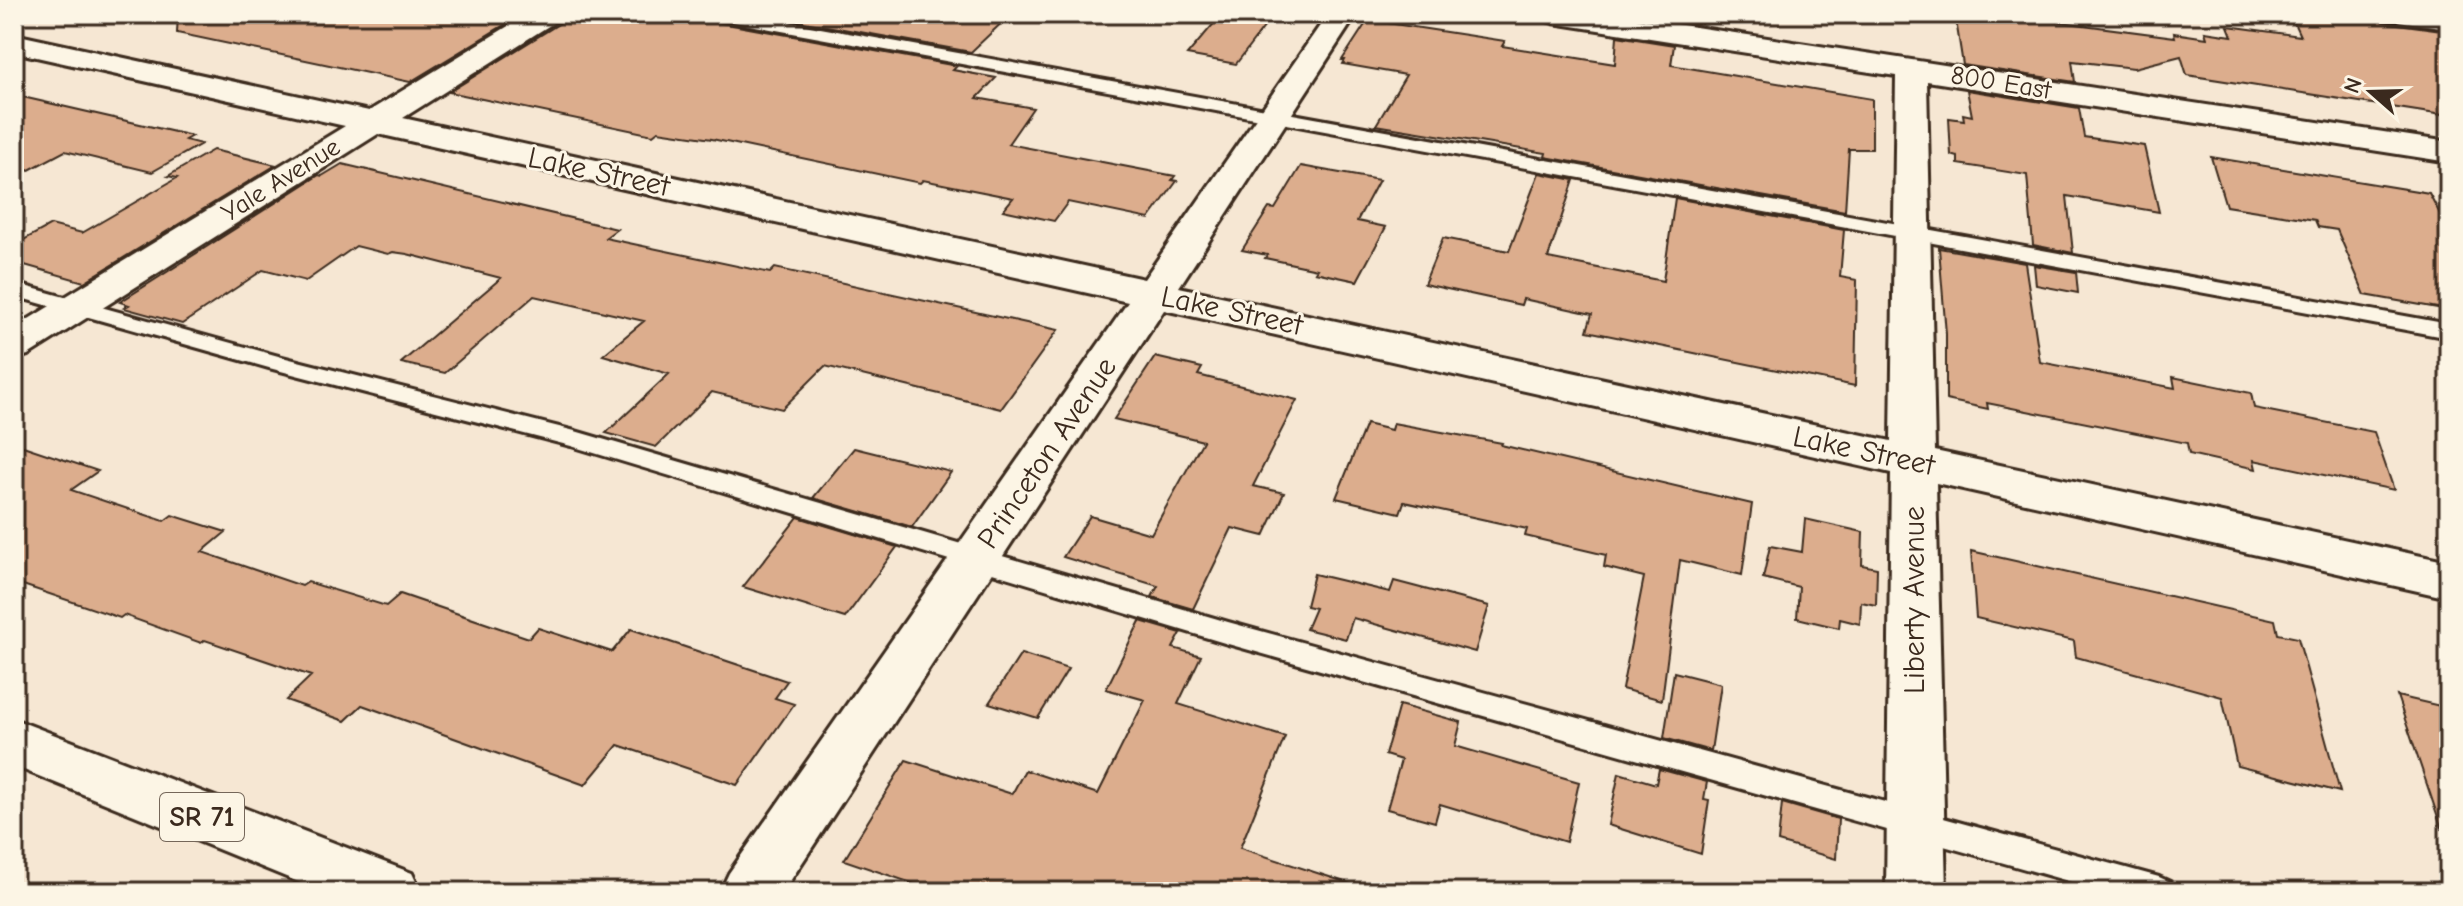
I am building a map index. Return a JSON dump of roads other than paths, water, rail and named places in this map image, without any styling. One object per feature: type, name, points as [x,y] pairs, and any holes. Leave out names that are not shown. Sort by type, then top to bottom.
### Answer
[{"type":"street","name":"Yale Avenue","points":[[14,346],[548,14]]},
{"type":"street","name":"Princeton Avenue","points":[[750,892],[1343,14]]},
{"type":"street","name":"800 East","points":[[1559,14],[2449,152]]},
{"type":"street","name":"Lake Street","points":[[14,43],[2449,580]]},
{"type":"street","name":"Liberty Avenue","points":[[1911,69],[1916,892]]},
{"type":"street","name":"SR 71","points":[[14,742],[391,892]]},
{"type":"lane","points":[[717,14],[2449,331]]},
{"type":"lane","points":[[2383,14],[2449,23]]},
{"type":"lane","points":[[14,289],[277,363],[575,439],[1228,633],[2159,892]]}]
